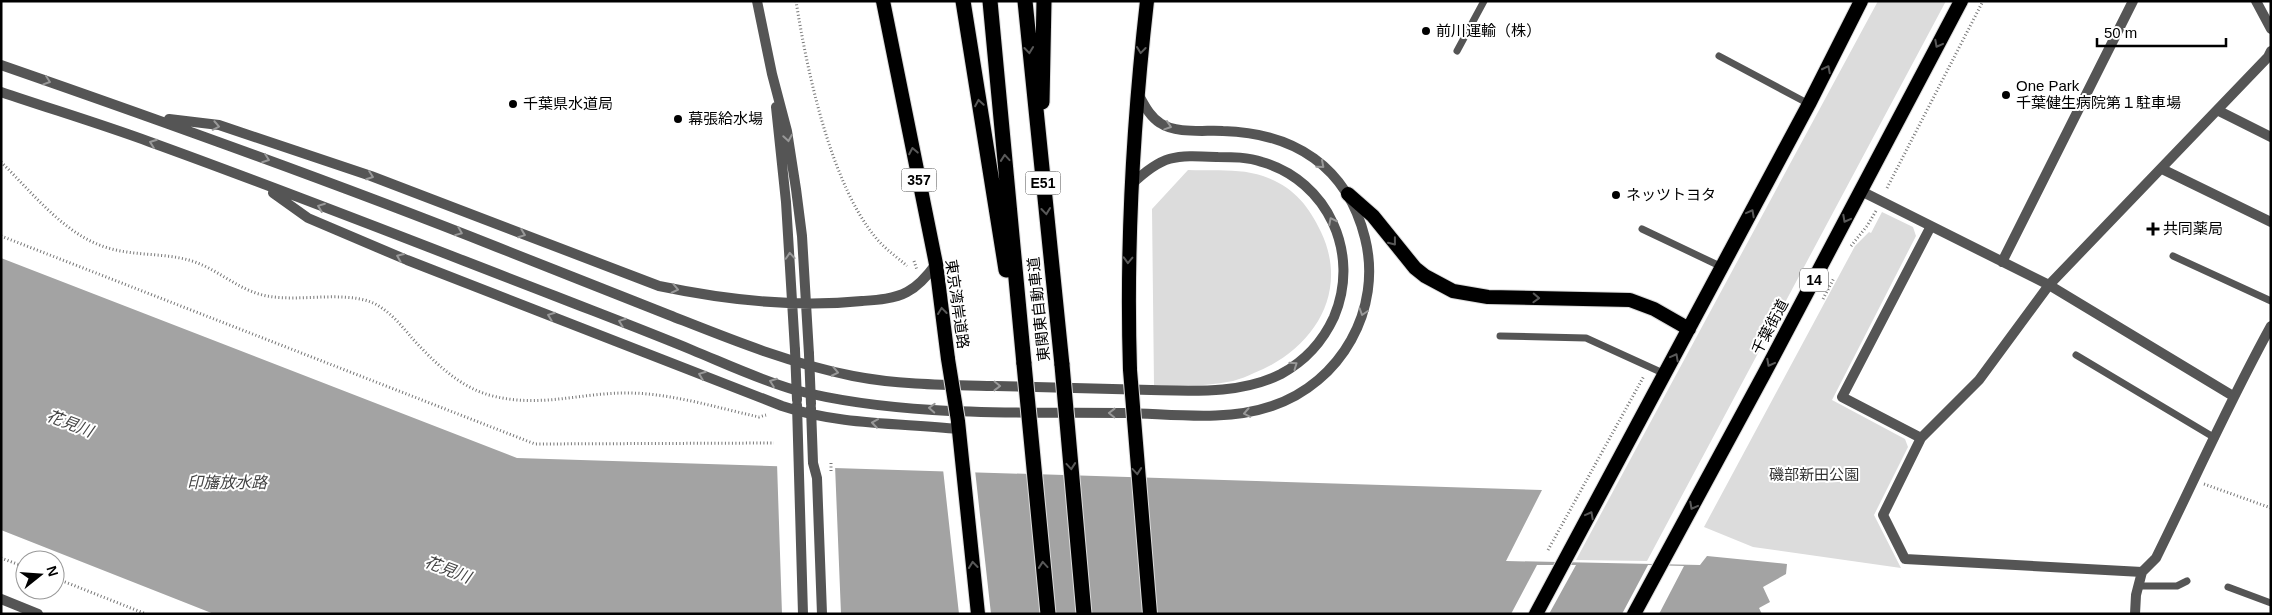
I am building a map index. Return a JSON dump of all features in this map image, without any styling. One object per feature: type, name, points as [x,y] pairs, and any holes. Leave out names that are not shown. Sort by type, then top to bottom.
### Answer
[{"type":"highway","name":"東京湾岸道路","points":[[883,1],[936,264],[959,429],[978,614]]},
{"type":"highway","points":[[963,1],[1005,266],[1018,305]]},
{"type":"highway","name":"東関東自動車道","points":[[990,1],[1048,614]]},
{"type":"highway","name":"東関東自動車道","points":[[1025,1],[1062,365],[1084,614]]},
{"type":"highway","points":[[1037,125],[1043,97],[1044,1]]},
{"type":"highway","points":[[1147,1],[1136,91],[1127,289],[1130,370],[1150,614]]},
{"type":"highway","points":[[1536,614],[1666,374],[1809,104],[1861,1]]},
{"type":"highway","name":"千葉街道","points":[[1634,614],[1961,1]]},
{"type":"highway","points":[[1348,194],[1373,216],[1415,268],[1425,276],[1453,291],[1488,296],[1630,300],[1654,309],[1689,329]]},
{"type":"street","points":[[757,1],[772,74],[787,131],[802,236],[807,306],[813,463],[817,478],[822,614]]},
{"type":"street","points":[[2002,262],[2133,1]]},
{"type":"street","points":[[2256,1],[2271,29]]},
{"type":"street","points":[[2142,572],[1905,559],[1883,515],[1921,438],[1979,380],[2049,285],[2270,56]]},
{"type":"street","points":[[1,65],[150,116],[374,198],[771,356],[858,377],[929,385],[1226,390],[1266,380],[1280,374],[1297,364],[1320,341],[1339,302],[1344,280],[1344,264],[1339,239],[1331,219],[1323,206],[1304,185],[1288,174],[1261,161],[1232,157],[1186,156],[1163,160],[1153,165],[1131,185]]},
{"type":"street","points":[[772,74],[786,202],[794,305],[803,614]]},
{"type":"street","points":[[1,92],[149,141],[789,388],[852,401],[923,408],[1204,415],[1238,414],[1280,404],[1300,393],[1325,374],[1346,349],[1355,334],[1363,313],[1370,275],[1366,243],[1357,211],[1348,194],[1320,163],[1279,139],[1252,132],[1175,128],[1162,125],[1148,111],[1136,91]]},
{"type":"street","points":[[2219,111],[2271,137]]},
{"type":"street","points":[[150,116],[220,126],[371,176],[659,286],[695,294],[807,306],[883,299],[906,293],[925,279],[936,264]]},
{"type":"street","points":[[2162,169],[2271,222]]},
{"type":"street","points":[[262,185],[308,218],[407,260],[797,411],[898,425],[959,429]]},
{"type":"street","points":[[1861,191],[2049,285],[2233,396]]},
{"type":"street","points":[[1921,438],[1842,397],[1931,226]]},
{"type":"street","points":[[2134,614],[2142,572],[2156,558],[2215,438],[2233,396],[2271,326]]},
{"type":"street","points":[[1,599],[38,614]]},
{"type":"lane","points":[[1457,51],[1484,1]]},
{"type":"lane","points":[[1719,56],[1809,104]]},
{"type":"lane","points":[[1642,229],[1722,267]]},
{"type":"lane","points":[[2173,256],[2271,301]]},
{"type":"lane","points":[[1500,336],[1586,338],[1666,374]]},
{"type":"lane","points":[[2076,356],[2215,438]]},
{"type":"lane","points":[[2138,586],[2177,586],[2187,582]]},
{"type":"lane","points":[[2228,587],[2271,604]]},
{"type":"path","points":[[796,1],[814,86],[836,163],[854,203],[876,238],[908,266]]},
{"type":"path","points":[[1887,188],[1983,1]]},
{"type":"path","points":[[1,162],[73,232],[98,245],[118,250],[176,257],[197,262],[242,288],[267,296],[352,297],[373,302],[386,310],[429,356],[461,382],[488,394],[521,400],[546,401],[636,393],[657,395],[759,417],[768,414]]},
{"type":"path","points":[[1,236],[535,444],[774,443]]},
{"type":"path","points":[[1548,550],[1644,376]]},
{"type":"path","points":[[2194,480],[2271,508]]},
{"type":"path","points":[[1,558],[15,563]]},
{"type":"path","points":[[65,582],[146,614]]},
{"type":"green space","points":[[1878,1],[1946,1],[1647,561],[1576,560]]},
{"type":"green space","points":[[1188,170],[1254,173],[1273,180],[1298,197],[1316,222],[1329,255],[1331,277],[1328,297],[1320,317],[1309,334],[1293,350],[1275,363],[1233,381],[1194,386],[1154,385],[1152,209]]},
{"type":"green space","name":"磯部新田公園","points":[[1882,212],[1913,227],[1916,236],[1832,400],[1905,439],[1908,447],[1874,515],[1901,568],[1753,547],[1704,527],[1855,246],[1869,232],[1871,233]]},
{"type":"water","name":"印旛放水路","points":[[1,258],[517,458],[1542,490],[1506,561],[1700,565],[1707,556],[1787,564],[1786,574],[1763,587],[1770,602],[1759,608],[1762,614],[214,614],[65,555],[65,550],[52,550],[1,530]]},
{"type":"pier","points":[[777,463],[835,465],[841,614],[782,614]]},
{"type":"pier","points":[[943,469],[975,470],[991,614],[959,614]]},
{"type":"pier","points":[[1537,565],[1576,565],[1549,614],[1511,614]]},
{"type":"pier","points":[[1648,565],[1684,566],[1659,614],[1622,614]]},
{"type":"place","name":"前川運輸（株）","points":[[1426,31]]},
{"type":"place","name":"One Park 千葉健生病院第１駐車場","points":[[2006,95]]},
{"type":"place","name":"千葉県水道局","points":[[513,104]]},
{"type":"place","name":"幕張給水場","points":[[678,119]]},
{"type":"place","name":"ネッツトヨタ","points":[[1616,195]]},
{"type":"place","name":"共同薬局","points":[[2153,229]]},
{"type":"water label","name":"花見川","points":[[70,423]]},
{"type":"water label","name":"花見川","points":[[448,569]]}]
